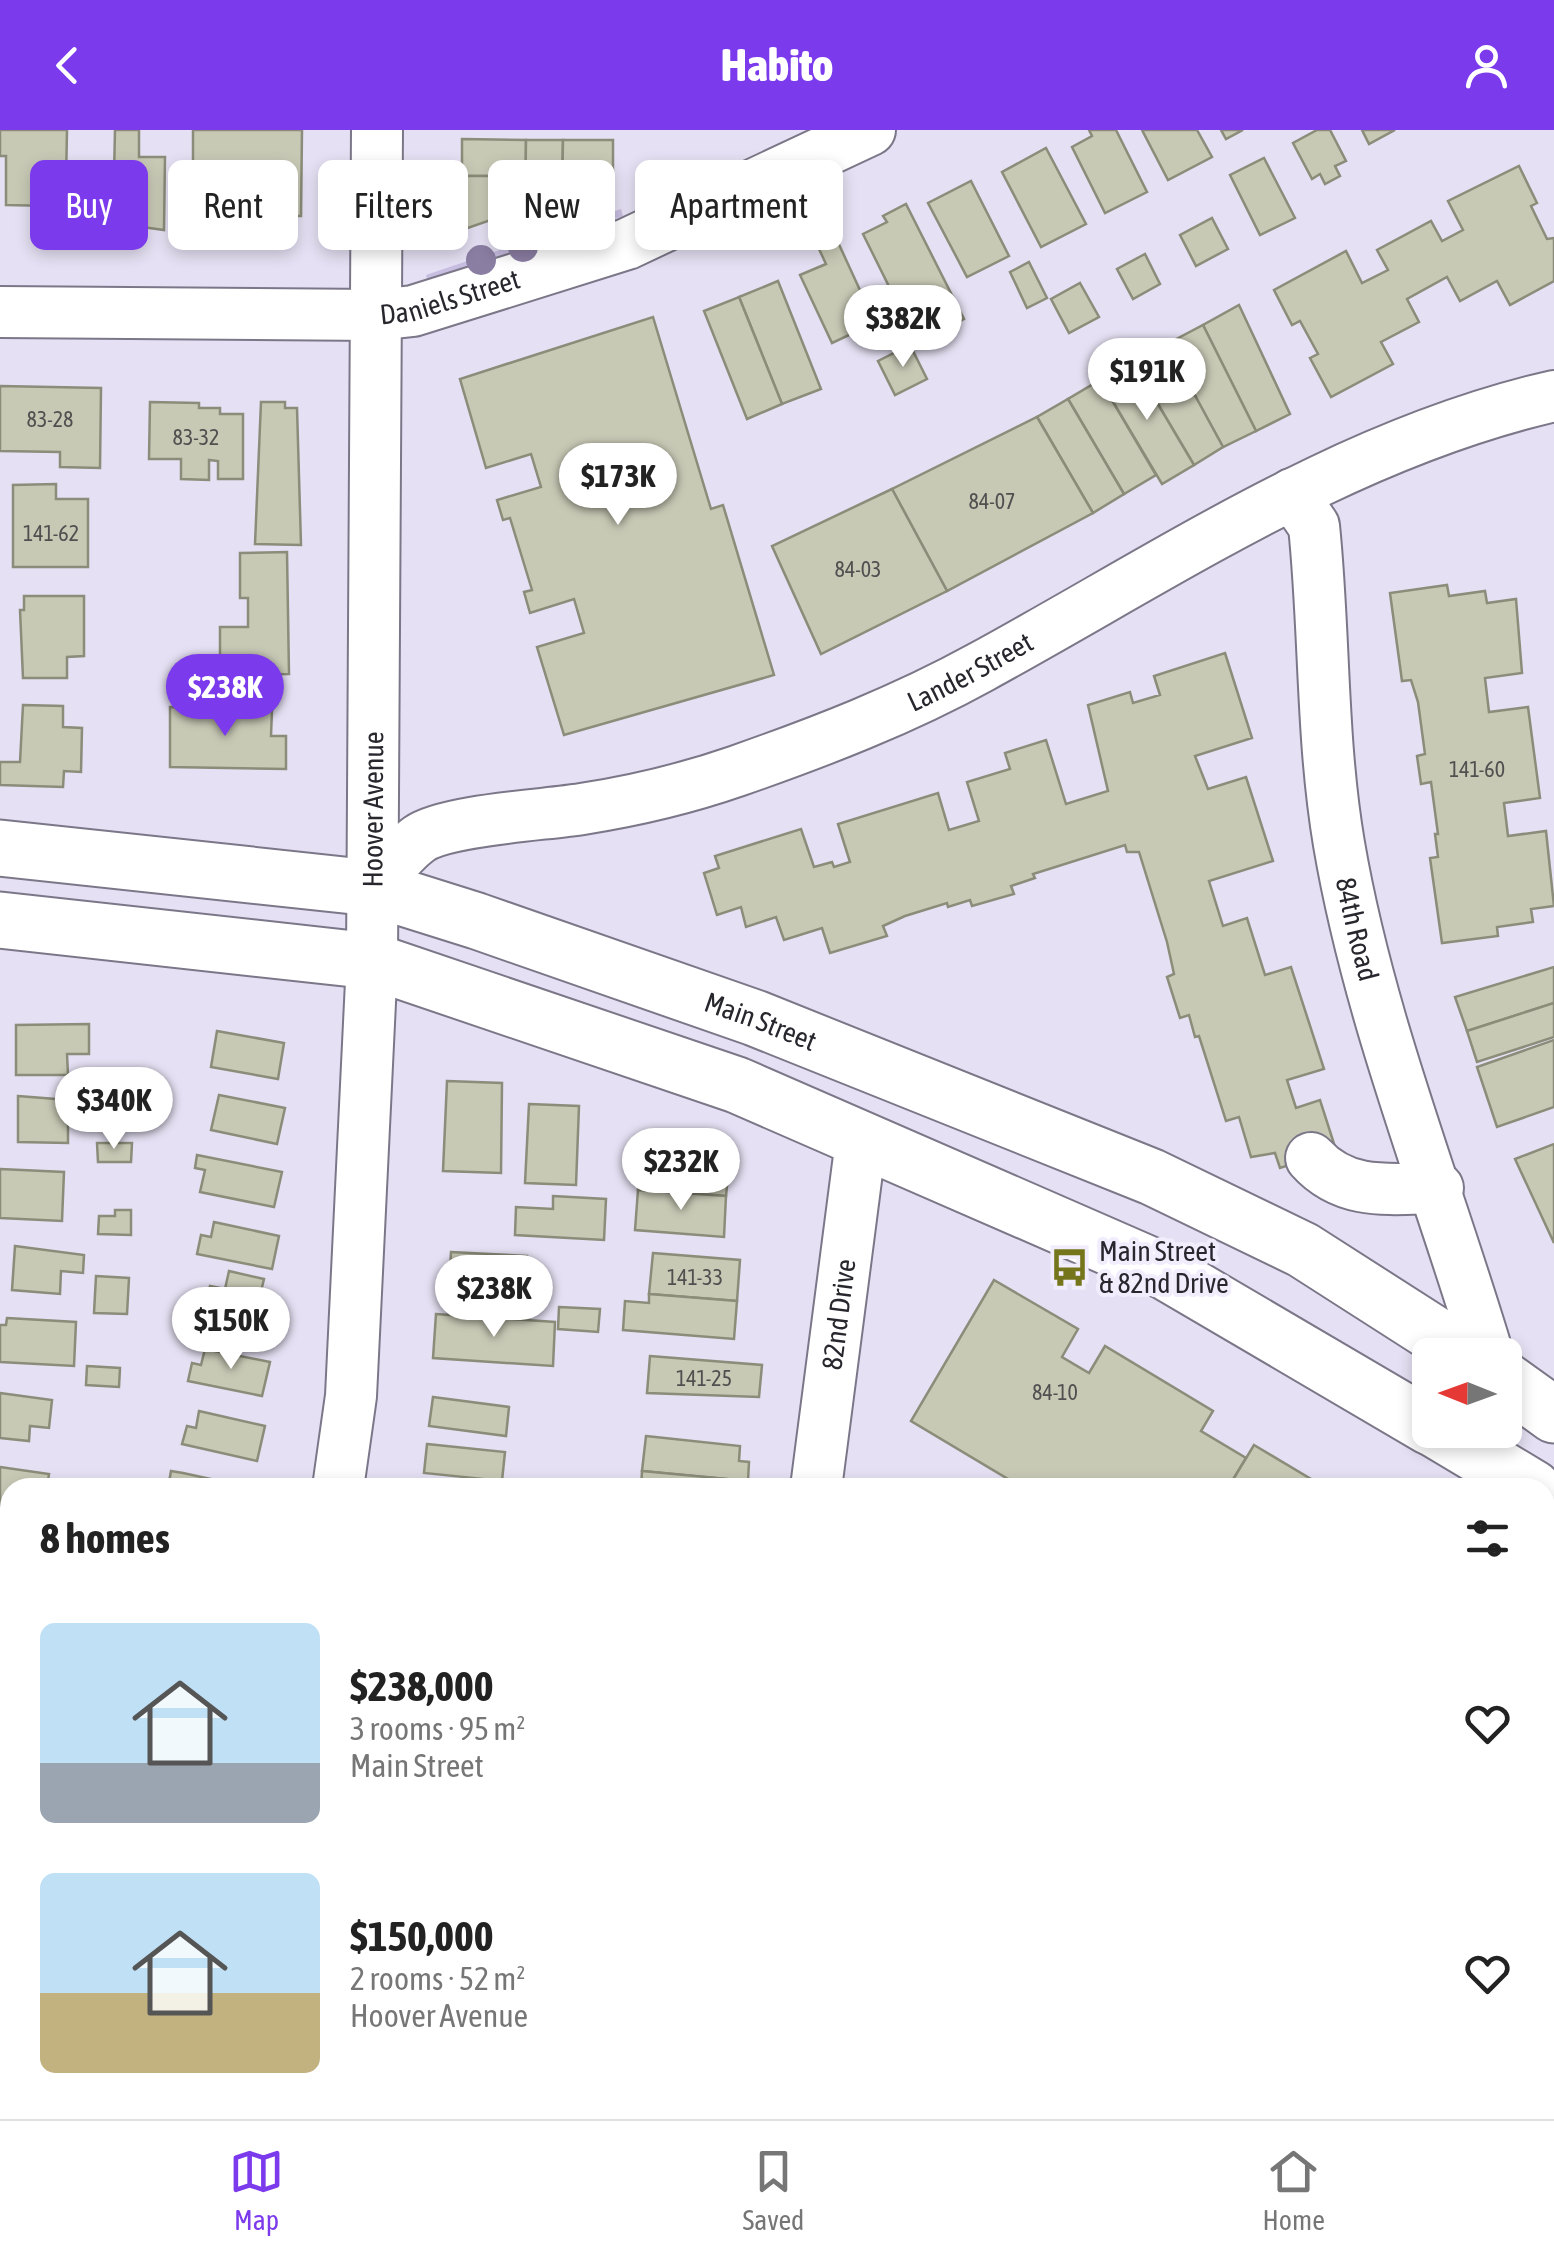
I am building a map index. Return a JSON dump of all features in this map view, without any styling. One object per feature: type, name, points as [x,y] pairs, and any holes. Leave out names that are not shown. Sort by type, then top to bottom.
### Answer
[{"type":"main road","name":"Main Street","points":[[0,848],[372,888],[754,1018],[1152,1176],[1302,1250],[1440,1338]]},
{"type":"main road","points":[[0,920],[372,961],[737,1085],[1166,1272],[1412,1416]]},
{"type":"main road","points":[[1522,1392],[1554,1415]]},
{"type":"main road","points":[[1466,1448],[1516,1478]]},
{"type":"street","name":"Hoover Avenue","points":[[340,1478],[352,1396],[372,961],[377,130]]},
{"type":"street","name":"Daniels Street","points":[[0,312],[376,315],[413,311],[627,244],[864,131]]},
{"type":"street","name":"Lander Street","points":[[372,888],[420,838],[449,828],[651,794],[728,774],[884,715],[978,669],[1292,494],[1386,450],[1554,396]]},
{"type":"street","name":"84th Road","points":[[1292,494],[1314,526],[1328,764],[1343,862],[1376,1004],[1483,1338]]},
{"type":"street","name":"82nd Drive","points":[[817,1478],[860,1141]]},
{"type":"street","points":[[1312,1158],[1329,1178],[1364,1189],[1438,1188]]},
{"type":"shaded area","points":[[500,250],[523,250],[428,282],[426,275]]},
{"type":"building","points":[[0,130],[67,130],[66,160],[30,160],[30,206],[6,205],[6,156],[0,156]]},
{"type":"building","points":[[115,130],[139,130],[139,157],[165,157],[164,230],[148,228],[148,160],[114,160]]},
{"type":"building","points":[[193,130],[302,130],[301,216],[298,160],[193,160]]},
{"type":"building","points":[[1089,130],[1116,130],[1147,192],[1105,213],[1072,147],[1092,136]]},
{"type":"building","points":[[1142,130],[1197,130],[1212,157],[1168,180]]},
{"type":"building","points":[[1221,130],[1243,130],[1226,139]]},
{"type":"building","points":[[1317,130],[1330,130],[1346,161],[1335,166],[1340,176],[1325,184],[1320,174],[1312,179],[1293,143]]},
{"type":"building","points":[[1362,130],[1395,130],[1369,144]]},
{"type":"building","points":[[462,139],[526,140],[526,160],[488,160],[488,176],[468,176],[468,160],[462,160]]},
{"type":"building","points":[[526,140],[563,140],[563,160],[526,160]]},
{"type":"building","points":[[563,140],[613,140],[613,160],[563,160]]},
{"type":"building","points":[[1046,148],[1086,224],[1041,247],[1002,172]]},
{"type":"building","points":[[1264,158],[1295,218],[1260,235],[1230,175]]},
{"type":"building","points":[[1519,166],[1537,203],[1531,206],[1547,239],[1554,238],[1554,281],[1510,305],[1497,281],[1460,301],[1447,277],[1407,299],[1419,322],[1381,342],[1393,364],[1331,397],[1310,358],[1318,354],[1300,321],[1292,325],[1274,290],[1346,251],[1362,283],[1388,270],[1377,250],[1431,221],[1442,241],[1463,230],[1448,201]]},
{"type":"building","points":[[468,176],[488,176],[488,221],[468,228]]},
{"type":"building","points":[[971,181],[1009,256],[967,277],[928,203]]},
{"type":"building","points":[[906,204],[964,319],[917,343],[863,234],[887,222],[883,216]]},
{"type":"building","points":[[1212,218],[1228,249],[1196,266],[1180,235]]},
{"type":"building","points":[[819,250],[842,250],[875,323],[832,343],[800,275],[826,264]]},
{"type":"building","points":[[1145,254],[1160,284],[1133,299],[1117,269]]},
{"type":"building","points":[[1029,262],[1047,298],[1027,308],[1010,272]]},
{"type":"building","points":[[778,281],[821,389],[782,404],[739,297]]},
{"type":"building","points":[[1080,283],[1099,317],[1069,333],[1051,299]]},
{"type":"building","points":[[739,297],[782,404],[747,419],[704,311]]},
{"type":"building","points":[[1239,305],[1290,414],[1256,431],[1203,325]]},
{"type":"building","points":[[653,317],[711,509],[723,505],[774,675],[564,735],[537,647],[584,633],[574,599],[530,613],[524,592],[532,590],[510,518],[503,520],[497,500],[541,487],[531,454],[486,468],[460,379]]},
{"type":"building","points":[[1203,325],[1256,431],[1223,447],[1167,344]]},
{"type":"building","points":[[1167,344],[1223,447],[1194,465],[1133,362]]},
{"type":"building","points":[[910,345],[927,379],[895,395],[878,361]]},
{"type":"building","points":[[1133,362],[1194,465],[1162,484],[1100,380]]},
{"type":"building","points":[[1100,380],[1156,475],[1124,494],[1068,399]]},
{"type":"building","points":[[0,386],[101,388],[100,468],[60,467],[60,452],[0,451]]},
{"type":"building","points":[[1068,399],[1124,494],[1093,513],[1037,417]]},
{"type":"building","points":[[150,402],[199,403],[199,408],[220,408],[220,414],[243,414],[243,479],[218,479],[218,461],[209,460],[209,480],[181,479],[181,459],[149,459]]},
{"type":"building","points":[[261,402],[285,402],[285,408],[297,408],[301,545],[255,544]]},
{"type":"building","points":[[1037,417],[1093,513],[947,591],[892,489]]},
{"type":"building","points":[[56,484],[56,499],[88,499],[88,567],[13,567],[13,485]]},
{"type":"building","points":[[892,489],[947,591],[821,654],[772,546]]},
{"type":"building","points":[[287,552],[289,674],[220,675],[220,627],[248,627],[248,598],[240,598],[240,553]]},
{"type":"building","points":[[1447,585],[1449,596],[1485,591],[1487,603],[1516,599],[1522,673],[1485,678],[1489,712],[1528,707],[1540,798],[1504,803],[1508,836],[1546,831],[1554,906],[1531,909],[1533,922],[1497,927],[1498,936],[1442,943],[1430,858],[1438,857],[1431,782],[1421,784],[1417,756],[1425,754],[1418,702],[1411,680],[1402,681],[1390,593]]},
{"type":"building","points":[[24,596],[84,596],[84,656],[67,657],[67,678],[23,678],[20,610],[24,610]]},
{"type":"building","points":[[1225,653],[1252,738],[1195,756],[1208,789],[1246,777],[1273,861],[1209,881],[1223,926],[1247,918],[1265,975],[1291,967],[1324,1069],[1287,1080],[1296,1108],[1320,1100],[1336,1150],[1280,1168],[1275,1153],[1251,1157],[1239,1117],[1226,1121],[1199,1036],[1195,1037],[1189,1015],[1180,1018],[1167,977],[1174,974],[1167,942],[1139,852],[1127,852],[1125,845],[1033,874],[1035,878],[1011,886],[1014,894],[972,906],[970,900],[948,907],[947,903],[905,916],[883,926],[887,936],[830,953],[822,928],[784,940],[776,917],[746,927],[741,907],[717,915],[704,873],[719,868],[715,856],[801,829],[814,867],[832,862],[834,867],[850,862],[838,824],[938,793],[949,830],[979,821],[967,782],[1010,769],[1005,753],[1046,740],[1066,804],[1108,791],[1088,705],[1130,692],[1133,703],[1160,695],[1154,676]]},
{"type":"building","points":[[23,705],[63,706],[63,727],[82,728],[81,772],[64,771],[63,787],[0,785],[0,762],[20,762]]},
{"type":"building","points":[[170,707],[272,710],[271,736],[286,736],[286,769],[170,767]]},
{"type":"building","points":[[1554,967],[1554,1003],[1467,1031],[1455,997]]},
{"type":"building","points":[[1554,1003],[1554,1037],[1477,1062],[1467,1031]]},
{"type":"building","points":[[89,1024],[89,1054],[67,1054],[68,1075],[16,1075],[16,1025]]},
{"type":"building","points":[[217,1031],[284,1043],[278,1079],[211,1067]]},
{"type":"building","points":[[1554,1040],[1554,1107],[1497,1127],[1477,1067]]},
{"type":"building","points":[[100,1071],[138,1073],[137,1090],[99,1089]]},
{"type":"building","points":[[447,1081],[502,1083],[501,1173],[443,1171]]},
{"type":"building","points":[[219,1095],[285,1108],[277,1144],[211,1130]]},
{"type":"building","points":[[18,1096],[68,1100],[68,1143],[18,1142]]},
{"type":"building","points":[[529,1104],[579,1106],[576,1185],[525,1183]]},
{"type":"building","points":[[97,1143],[132,1143],[131,1162],[98,1162]]},
{"type":"building","points":[[1554,1144],[1554,1243],[1515,1159]]},
{"type":"building","points":[[641,1149],[730,1156],[726,1196],[638,1190]]},
{"type":"building","points":[[197,1155],[282,1172],[274,1207],[200,1192],[205,1170],[195,1168]]},
{"type":"building","points":[[0,1169],[64,1172],[62,1221],[0,1218]]},
{"type":"building","points":[[638,1190],[726,1196],[724,1237],[635,1230]]},
{"type":"building","points":[[553,1196],[606,1199],[604,1240],[515,1235],[516,1207],[553,1209]]},
{"type":"building","points":[[115,1210],[131,1210],[131,1235],[98,1234],[99,1216],[115,1216]]},
{"type":"building","points":[[214,1222],[279,1236],[272,1269],[197,1254],[201,1235],[211,1237]]},
{"type":"building","points":[[15,1246],[84,1255],[83,1273],[61,1271],[60,1294],[12,1290]]},
{"type":"building","points":[[451,1252],[527,1256],[526,1274],[537,1275],[536,1294],[449,1289]]},
{"type":"building","points":[[653,1253],[740,1260],[737,1301],[649,1294]]},
{"type":"building","points":[[229,1271],[264,1279],[260,1296],[275,1299],[268,1333],[194,1318],[197,1300],[207,1302],[210,1286],[225,1289]]},
{"type":"building","points":[[96,1276],[129,1278],[127,1314],[94,1313]]},
{"type":"building","points":[[994,1280],[1078,1329],[1062,1357],[1089,1373],[1105,1346],[1213,1411],[1201,1431],[1246,1458],[1234,1478],[1006,1478],[911,1421]]},
{"type":"building","points":[[649,1294],[737,1301],[734,1339],[623,1330],[625,1301],[649,1303]]},
{"type":"building","points":[[559,1307],[600,1309],[598,1332],[558,1329]]},
{"type":"building","points":[[436,1314],[555,1322],[553,1366],[433,1358]]},
{"type":"building","points":[[7,1318],[76,1322],[74,1366],[0,1362],[0,1325],[6,1325]]},
{"type":"building","points":[[205,1349],[270,1362],[262,1396],[188,1381],[192,1363],[201,1365]]},
{"type":"building","points":[[650,1356],[762,1365],[759,1397],[647,1393]]},
{"type":"building","points":[[87,1366],[120,1368],[119,1387],[86,1385]]},
{"type":"building","points":[[0,1393],[52,1400],[49,1428],[30,1426],[29,1441],[0,1438]]},
{"type":"building","points":[[433,1397],[509,1407],[506,1436],[429,1426]]},
{"type":"building","points":[[199,1411],[265,1426],[257,1461],[182,1444],[187,1426],[196,1428]]},
{"type":"building","points":[[646,1436],[740,1446],[739,1461],[749,1462],[748,1478],[642,1471]]},
{"type":"building","points":[[427,1444],[505,1452],[502,1478],[424,1473]]},
{"type":"building","points":[[1254,1445],[1309,1478],[1234,1478]]},
{"type":"building","points":[[0,1467],[49,1474],[48,1478],[0,1478]]},
{"type":"building","points":[[171,1471],[206,1478],[170,1478]]},
{"type":"building","points":[[642,1471],[716,1478],[642,1478]]},
{"type":"place","name":"Main Street & 82nd Drive","points":[[1069,1267]]}]
